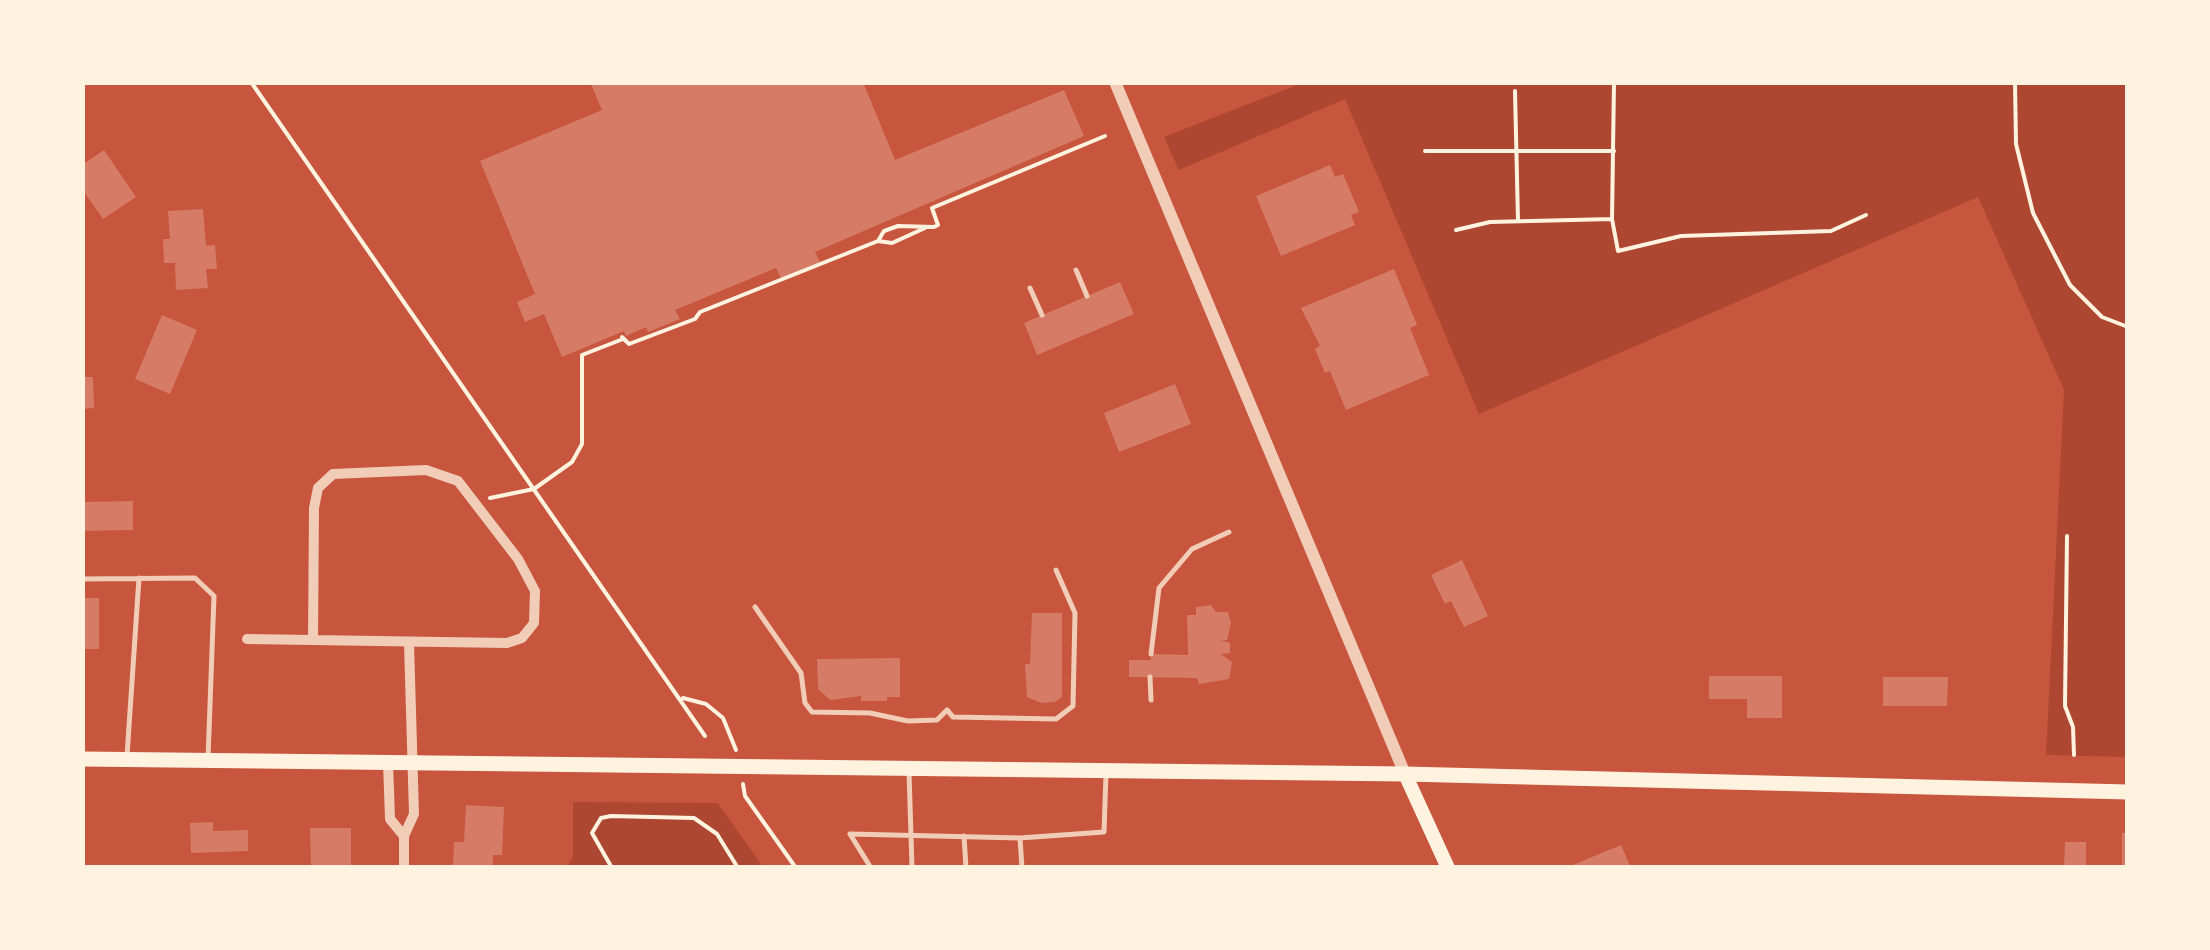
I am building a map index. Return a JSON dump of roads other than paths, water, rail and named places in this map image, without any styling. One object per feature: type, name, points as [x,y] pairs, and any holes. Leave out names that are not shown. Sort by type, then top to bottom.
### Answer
[{"type":"main road","points":[[82,759],[1405,774],[2128,792]]},
{"type":"main road","points":[[1405,774],[1448,868]]},
{"type":"street","points":[[1115,82],[1405,774]]},
{"type":"street","points":[[246,639],[506,643],[522,638],[534,623],[536,592],[458,481],[426,470],[334,474],[324,480],[314,508],[313,640]]},
{"type":"street","points":[[404,868],[404,836],[414,814],[408,643]]},
{"type":"street","points":[[388,762],[390,819],[404,836]]},
{"type":"lane","points":[[1076,270],[1087,296]]},
{"type":"lane","points":[[1030,288],[1042,315]]},
{"type":"lane","points":[[1151,654],[1159,588],[1192,548],[1230,532]]},
{"type":"lane","points":[[755,607],[800,672],[805,703],[812,712],[870,713],[908,722],[937,720],[947,710],[953,717],[1056,719],[1073,706],[1076,613],[1056,570]]},
{"type":"lane","points":[[82,578],[195,578],[214,596],[208,760]]},
{"type":"lane","points":[[127,759],[139,578]]},
{"type":"lane","points":[[1150,677],[1151,700]]},
{"type":"lane","points":[[909,769],[912,868]]},
{"type":"lane","points":[[872,868],[850,834],[1020,838],[1104,832],[1106,773]]},
{"type":"lane","points":[[964,836],[966,868]]},
{"type":"lane","points":[[1020,838],[1022,868]]}]
